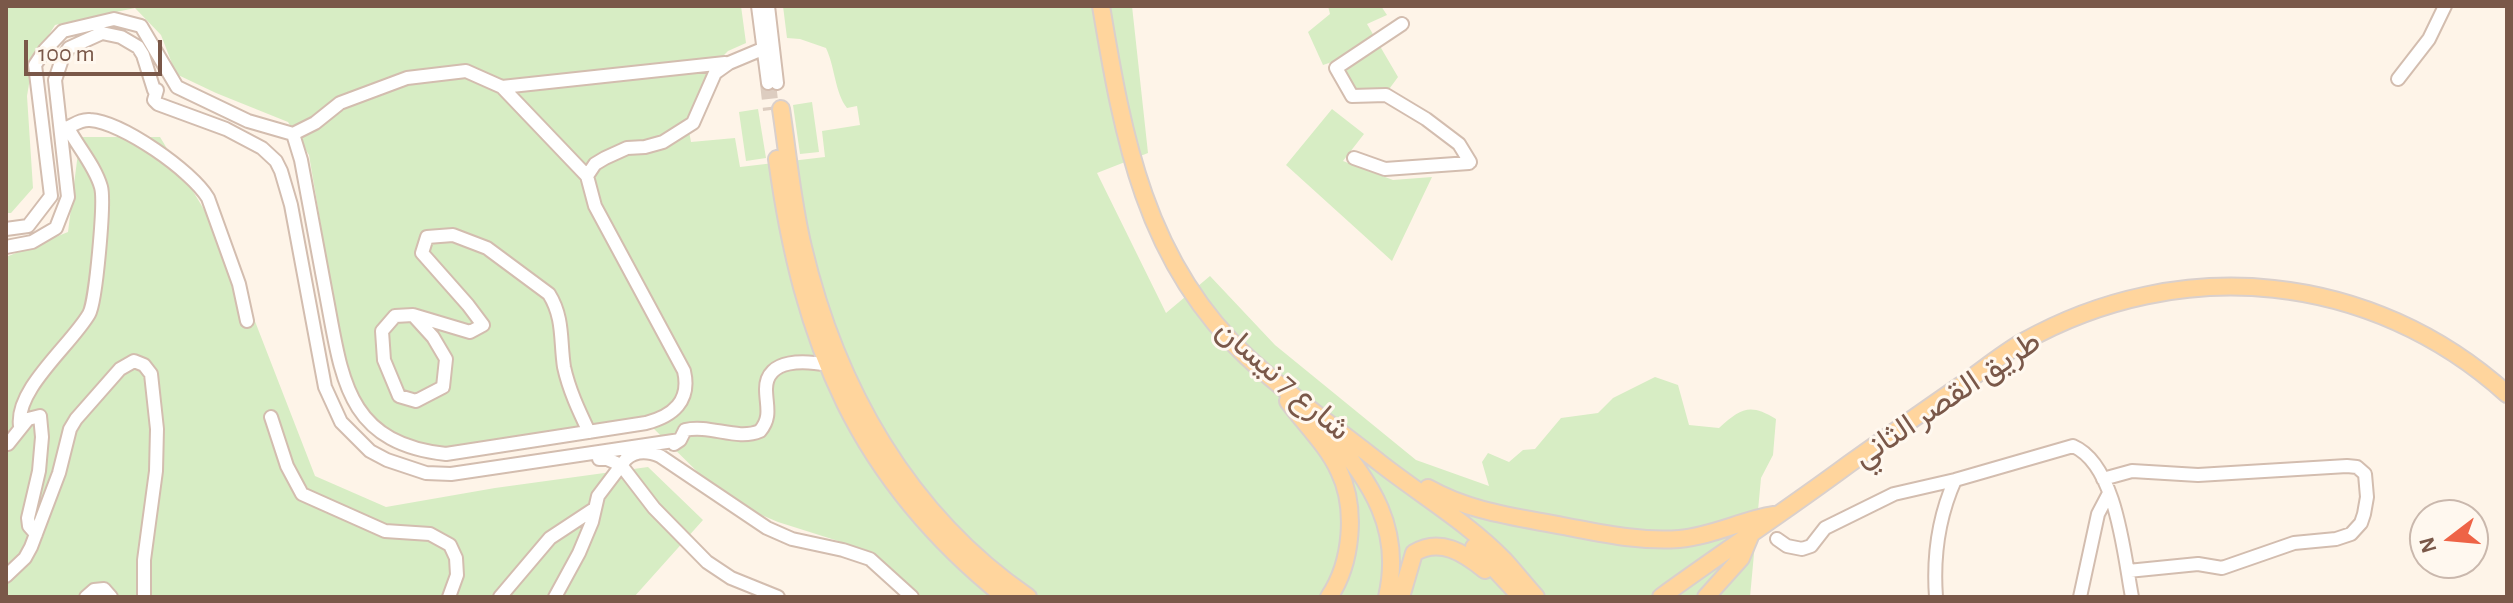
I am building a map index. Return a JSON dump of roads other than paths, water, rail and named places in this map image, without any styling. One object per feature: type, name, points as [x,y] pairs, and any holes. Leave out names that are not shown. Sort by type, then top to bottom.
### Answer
[{"type":"main road","name":"شارع 7 نيسان","points":[[1091,6],[1108,113],[1137,211],[1174,285],[1212,335],[1242,365],[1465,538],[1521,597]]},
{"type":"main road","name":"شارع 7 نيسان","points":[[1101,6],[1118,111],[1133,161],[1147,207],[1167,253],[1183,279],[1219,327],[1247,357],[1468,529],[1503,559],[1536,597]]},
{"type":"main road","points":[[1005,597],[943,543],[904,499],[866,442],[828,365],[800,288],[791,248],[776,110],[802,244],[822,318],[849,385],[905,479],[948,531],[1028,597]]},
{"type":"main road","name":"طريق القصر الثاني","points":[[1661,597],[2021,343],[2094,310],[2131,299],[2189,288],[2238,285],[2283,289],[2360,308],[2403,324],[2443,346],[2507,394]]},
{"type":"main road","points":[[1288,401],[1338,468],[1345,486],[1348,541],[1336,587],[1329,597]]},
{"type":"main road","points":[[1330,433],[1364,475],[1379,502],[1391,549],[1391,579],[1387,597]]},
{"type":"main road","points":[[1386,467],[1401,471],[1446,498],[1469,507],[1622,536],[1681,539],[1727,529],[1752,518],[1780,515]]},
{"type":"main road","points":[[1706,597],[1741,558],[1751,534]]},
{"type":"main road","points":[[1401,597],[1414,553],[1424,546],[1437,545],[1449,547],[1471,559],[1513,597]]},
{"type":"street","points":[[758,6],[768,48]]},
{"type":"street","points":[[768,6],[772,83]]},
{"type":"street","points":[[2398,79],[2429,39],[2445,6]]},
{"type":"street","points":[[6,229],[28,226],[51,196],[35,65],[63,31],[114,19],[141,26],[177,87],[248,121],[293,134],[315,123],[340,103],[407,78],[466,71],[502,87],[587,176],[595,206],[682,363],[686,385],[683,401],[667,417],[646,423],[446,454],[397,443],[363,416],[349,393],[341,370],[301,160],[293,134]]},
{"type":"street","points":[[1354,158],[1385,169],[1470,163],[1459,144],[1426,119],[1386,95],[1352,96],[1344,85],[1336,68],[1402,24]]},
{"type":"street","points":[[6,247],[32,242],[56,228],[68,197],[65,129],[55,80],[69,48],[102,33],[111,34],[131,42],[143,55],[154,90],[157,90],[154,100],[158,104],[226,129],[276,161],[286,183],[325,387],[341,422],[370,451],[426,473],[451,474],[680,440]]},
{"type":"street","points":[[587,176],[595,164],[605,158],[627,148],[663,142],[693,123],[715,73],[729,63],[768,48]]},
{"type":"street","points":[[502,87],[729,63]]},
{"type":"street","points":[[65,129],[87,120],[126,131],[200,186],[208,198],[239,284],[247,321]]},
{"type":"street","points":[[20,426],[19,419],[26,399],[87,317],[94,298],[102,192],[95,174],[65,129]]},
{"type":"street","points":[[413,315],[433,337],[446,359],[443,387],[416,401],[399,396],[384,360],[382,331],[395,316],[413,315],[470,332],[483,325],[422,253],[427,237],[453,235],[487,248],[549,294],[555,303],[568,381],[589,432]]},
{"type":"street","points":[[6,576],[25,558],[36,534],[59,473],[70,429],[125,364],[134,361],[144,365],[151,374],[157,429],[156,471],[144,560],[144,597]]},
{"type":"street","points":[[660,456],[664,449],[680,440],[685,430],[693,428],[740,434],[760,431],[767,421],[766,384],[772,372],[780,366],[799,362],[828,365]]},
{"type":"street","points":[[8,444],[20,426],[33,416],[40,416],[39,471],[28,518],[29,526],[36,534]]},
{"type":"street","points":[[271,417],[287,466],[302,494],[385,531],[430,534],[450,545],[456,558],[457,575],[449,597]]},
{"type":"street","points":[[1777,539],[1787,546],[1802,549],[1811,546],[1825,528],[1872,503],[1912,489],[1955,480],[2073,446],[2088,455],[2103,479],[2121,527],[2132,597]]},
{"type":"street","points":[[555,597],[579,553],[592,522],[598,496],[631,454],[639,452],[660,456],[767,528],[792,539],[870,559],[912,597]]},
{"type":"street","points":[[599,459],[621,465],[654,508],[707,562],[731,578],[778,597]]},
{"type":"street","points":[[2103,479],[2132,471],[2198,475],[2347,466],[2357,467],[2365,474],[2367,497],[2364,514],[2351,534],[2336,539],[2294,543],[2222,568],[2198,564],[2128,571]]},
{"type":"street","points":[[1936,597],[1936,538],[1955,480]]},
{"type":"street","points":[[2080,597],[2098,514],[2108,495]]},
{"type":"street","points":[[500,597],[550,538],[594,509]]},
{"type":"street","points":[[86,597],[94,590],[104,589],[111,597]]},
{"type":"tunnel","points":[[768,83],[771,110]]}]
